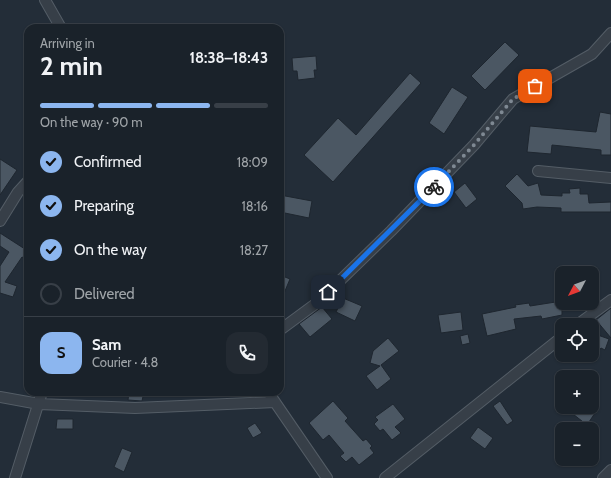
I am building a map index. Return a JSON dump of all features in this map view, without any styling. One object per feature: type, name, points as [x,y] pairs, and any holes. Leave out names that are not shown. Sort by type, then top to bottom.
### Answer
[{"type":"street","points":[[45,0],[59,24]]},
{"type":"street","points":[[284,327],[318,302],[391,231],[474,145],[513,99],[592,54],[611,34]]},
{"type":"street","points":[[538,171],[611,178]]},
{"type":"street","points":[[0,221],[18,192],[24,185]]},
{"type":"street","points":[[587,318],[611,300]]},
{"type":"street","points":[[385,478],[555,343]]},
{"type":"street","points":[[0,396],[39,404],[135,408],[275,402]]},
{"type":"street","points":[[15,478],[41,396]]},
{"type":"street","points":[[271,396],[327,478]]},
{"type":"street","points":[[603,478],[611,470]]},
{"type":"building","points":[[505,42],[519,55],[485,90],[471,76]]},
{"type":"building","points":[[316,56],[317,70],[314,70],[315,78],[298,80],[297,71],[293,71],[292,58]]},
{"type":"building","points":[[410,73],[421,83],[333,182],[304,155],[338,118],[356,135]]},
{"type":"building","points":[[452,87],[468,97],[444,134],[429,123]]},
{"type":"building","points":[[600,112],[611,114],[611,155],[601,155],[601,150],[552,145],[551,154],[527,152],[530,126],[596,132]]},
{"type":"building","points":[[0,159],[17,170],[0,195]]},
{"type":"building","points":[[517,174],[528,186],[538,183],[541,195],[562,196],[562,193],[570,193],[569,189],[580,188],[580,194],[588,194],[589,203],[611,202],[611,212],[561,212],[561,208],[537,207],[523,209],[522,203],[505,186]]},
{"type":"building","points":[[465,183],[477,199],[466,208],[454,192]]},
{"type":"building","points":[[284,196],[312,201],[309,218],[284,213]]},
{"type":"building","points":[[0,233],[24,248],[24,258],[22,257],[5,282],[17,286],[13,297],[0,293],[0,266],[9,252],[0,246]]},
{"type":"building","points":[[284,277],[290,279],[284,293]]},
{"type":"building","points":[[343,298],[362,306],[355,321],[336,312]]},
{"type":"building","points":[[555,302],[555,310],[562,310],[562,315],[542,319],[541,316],[514,319],[516,329],[487,336],[482,314],[516,307],[515,305],[529,303],[530,306]]},
{"type":"building","points":[[322,307],[332,319],[310,337],[299,324]]},
{"type":"building","points":[[611,308],[611,338],[599,324],[598,318]]},
{"type":"building","points":[[461,312],[463,330],[441,333],[438,315]]},
{"type":"building","points":[[468,334],[470,343],[462,345],[460,336]]},
{"type":"building","points":[[599,335],[609,339],[605,350],[601,348],[599,351]]},
{"type":"building","points":[[388,338],[399,351],[381,365],[391,379],[377,390],[366,376],[380,366],[370,363],[373,351]]},
{"type":"building","points":[[128,396],[143,396],[142,401],[128,400]]},
{"type":"building","points":[[333,401],[348,418],[345,421],[363,441],[366,439],[372,446],[370,448],[374,453],[359,465],[352,457],[346,462],[340,456],[344,453],[329,435],[323,440],[309,423]]},
{"type":"building","points":[[500,401],[513,421],[507,425],[493,406]]},
{"type":"building","points":[[393,404],[405,419],[395,427],[401,433],[392,440],[383,429],[380,431],[374,424],[378,420],[375,417]]},
{"type":"building","points":[[573,414],[594,414],[589,422],[583,422]]},
{"type":"building","points":[[57,419],[73,419],[73,429],[56,429]]},
{"type":"building","points":[[255,423],[262,433],[253,438],[247,428]]},
{"type":"building","points":[[478,427],[493,438],[485,449],[470,438]]},
{"type":"building","points":[[122,448],[132,452],[124,472],[114,467]]},
{"type":"way so far","points":[[434,187],[474,145],[513,99],[535,86]]},
{"type":"route","points":[[328,292],[434,187]]}]
